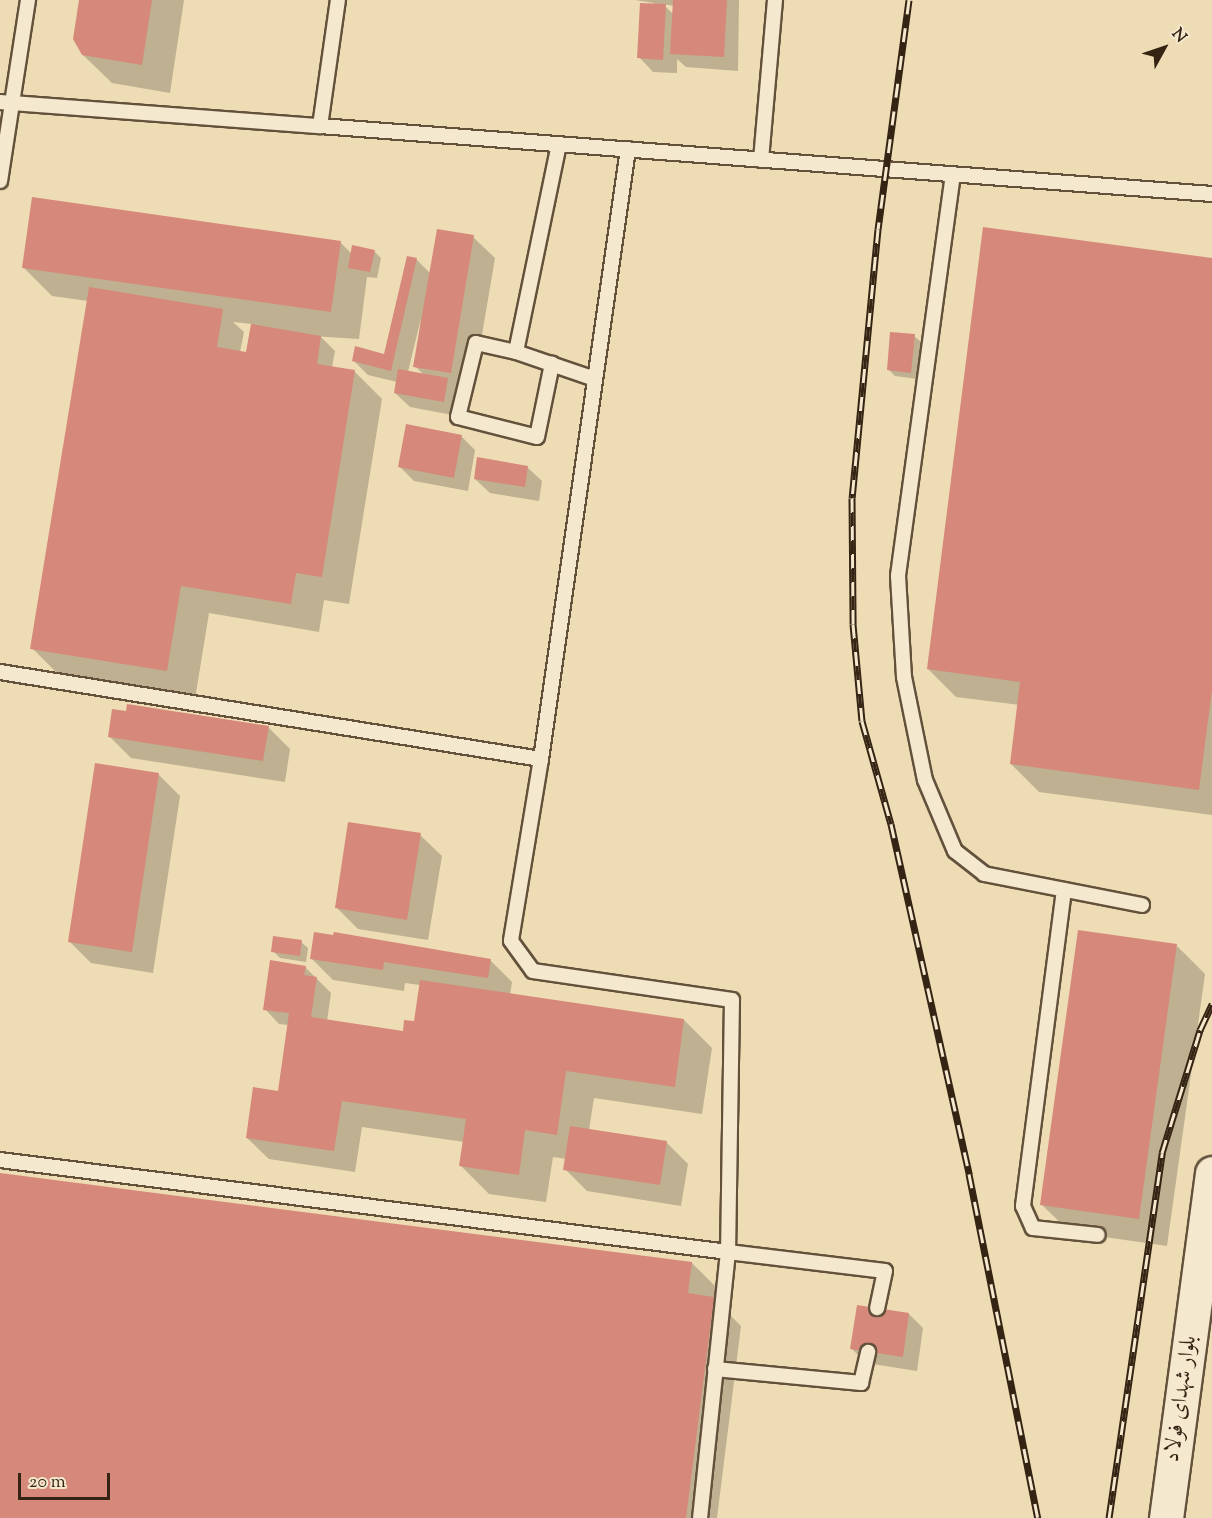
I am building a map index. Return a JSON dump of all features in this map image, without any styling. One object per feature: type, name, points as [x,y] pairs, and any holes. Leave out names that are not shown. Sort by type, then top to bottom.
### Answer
[{"type":"street","name":"بلوار شهدای فولاد","points":[[1166,1518],[1212,1173]]},
{"type":"lane","points":[[0,181],[6,103],[28,0]]},
{"type":"lane","points":[[320,126],[338,0]]},
{"type":"lane","points":[[761,160],[775,0]]},
{"type":"lane","points":[[6,103],[1212,194]]},
{"type":"lane","points":[[516,352],[559,144]]},
{"type":"lane","points":[[628,149],[541,759],[511,941],[533,971],[732,1000],[728,1252],[700,1518]]},
{"type":"lane","points":[[952,174],[898,576],[904,677],[925,780],[955,851],[984,874],[1142,905]]},
{"type":"lane","points":[[552,364],[537,437],[458,417],[476,343],[516,352],[552,364],[595,379]]},
{"type":"lane","points":[[0,672],[541,759]]},
{"type":"lane","points":[[1064,890],[1023,1206],[1033,1228],[1098,1235]]},
{"type":"lane","points":[[0,1160],[885,1271],[877,1308]]},
{"type":"lane","points":[[716,1370],[861,1383],[868,1352]]},
{"type":"building","points":[[79,0],[152,0],[142,65],[82,55],[73,39]]},
{"type":"building","points":[[673,0],[727,0],[724,57],[670,54]]},
{"type":"building","points":[[640,3],[666,4],[663,60],[637,58]]},
{"type":"building","points":[[32,197],[341,241],[331,312],[22,268]]},
{"type":"building","points":[[983,227],[1212,258],[1212,690],[1199,790],[1010,764],[1020,682],[927,669]]},
{"type":"building","points":[[437,229],[474,235],[451,373],[413,367]]},
{"type":"building","points":[[352,245],[375,250],[370,272],[348,268]]},
{"type":"building","points":[[407,256],[417,258],[391,371],[352,361],[355,346],[384,354]]},
{"type":"building","points":[[89,287],[223,309],[217,347],[246,352],[251,324],[321,336],[317,364],[355,370],[322,577],[296,573],[291,604],[181,586],[167,671],[30,649]]},
{"type":"building","points":[[890,332],[915,334],[911,373],[887,370]]},
{"type":"building","points":[[398,369],[448,378],[444,402],[394,393]]},
{"type":"building","points":[[406,424],[462,435],[454,478],[398,467]]},
{"type":"building","points":[[477,457],[528,466],[525,487],[474,479]]},
{"type":"building","points":[[127,704],[269,726],[263,761],[108,737],[112,709],[126,711]]},
{"type":"building","points":[[95,763],[159,773],[132,952],[68,942]]},
{"type":"building","points":[[348,822],[421,833],[407,920],[335,908]]},
{"type":"building","points":[[1078,930],[1177,944],[1139,1219],[1040,1205]]},
{"type":"building","points":[[314,932],[333,935],[334,932],[491,959],[488,978],[384,962],[383,970],[310,959]]},
{"type":"building","points":[[273,936],[302,940],[300,956],[271,952]]},
{"type":"building","points":[[270,960],[306,966],[304,975],[317,977],[311,1017],[403,1031],[404,1020],[414,1021],[420,980],[684,1019],[675,1087],[566,1071],[557,1135],[525,1130],[519,1175],[459,1166],[466,1119],[342,1101],[334,1151],[246,1138],[253,1087],[278,1091],[289,1013],[263,1010]]},
{"type":"building","points":[[570,1126],[667,1141],[660,1185],[563,1170]]},
{"type":"building","points":[[0,1173],[692,1262],[688,1293],[714,1297],[686,1518],[0,1518]]},
{"type":"building","points":[[857,1305],[909,1313],[903,1357],[850,1349]]},
{"type":"railway","points":[[909,0],[878,229],[852,498],[853,624],[862,721],[891,824],[969,1174],[1038,1518]]},
{"type":"railway","points":[[1109,1518],[1162,1153],[1200,1030],[1212,1004]]}]
